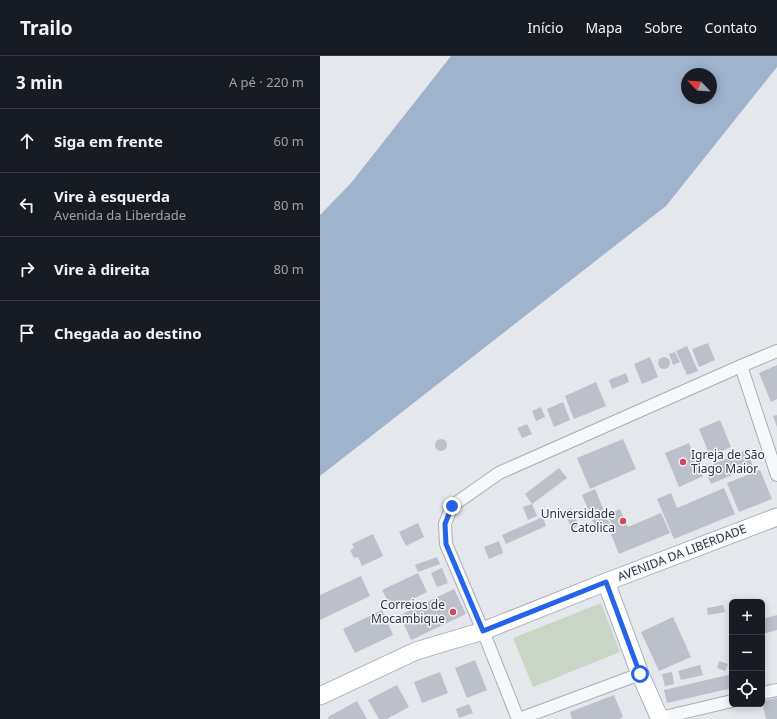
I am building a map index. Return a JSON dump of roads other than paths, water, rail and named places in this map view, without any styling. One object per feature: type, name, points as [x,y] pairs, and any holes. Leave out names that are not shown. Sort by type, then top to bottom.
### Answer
[{"type":"street","points":[[640,674],[518,719],[446,544],[445,524],[452,506],[499,473],[777,351]]},
{"type":"street","points":[[740,366],[777,475]]},
{"type":"street","name":"AVENIDA DA LIBERDADE","points":[[320,696],[416,651],[483,631],[777,516]]},
{"type":"street","points":[[606,582],[640,674],[660,719],[729,702]]},
{"type":"street","points":[[765,692],[777,690]]},
{"type":"water","points":[[451,56],[777,56],[777,67],[666,206],[320,476],[320,215],[351,183]]},
{"type":"place","name":"Igreja de São Tiago Maior","points":[[683,462]]},
{"type":"place","name":"Universidade Catolica","points":[[623,521]]},
{"type":"place","name":"Correios de Mocambique","points":[[453,612]]}]
